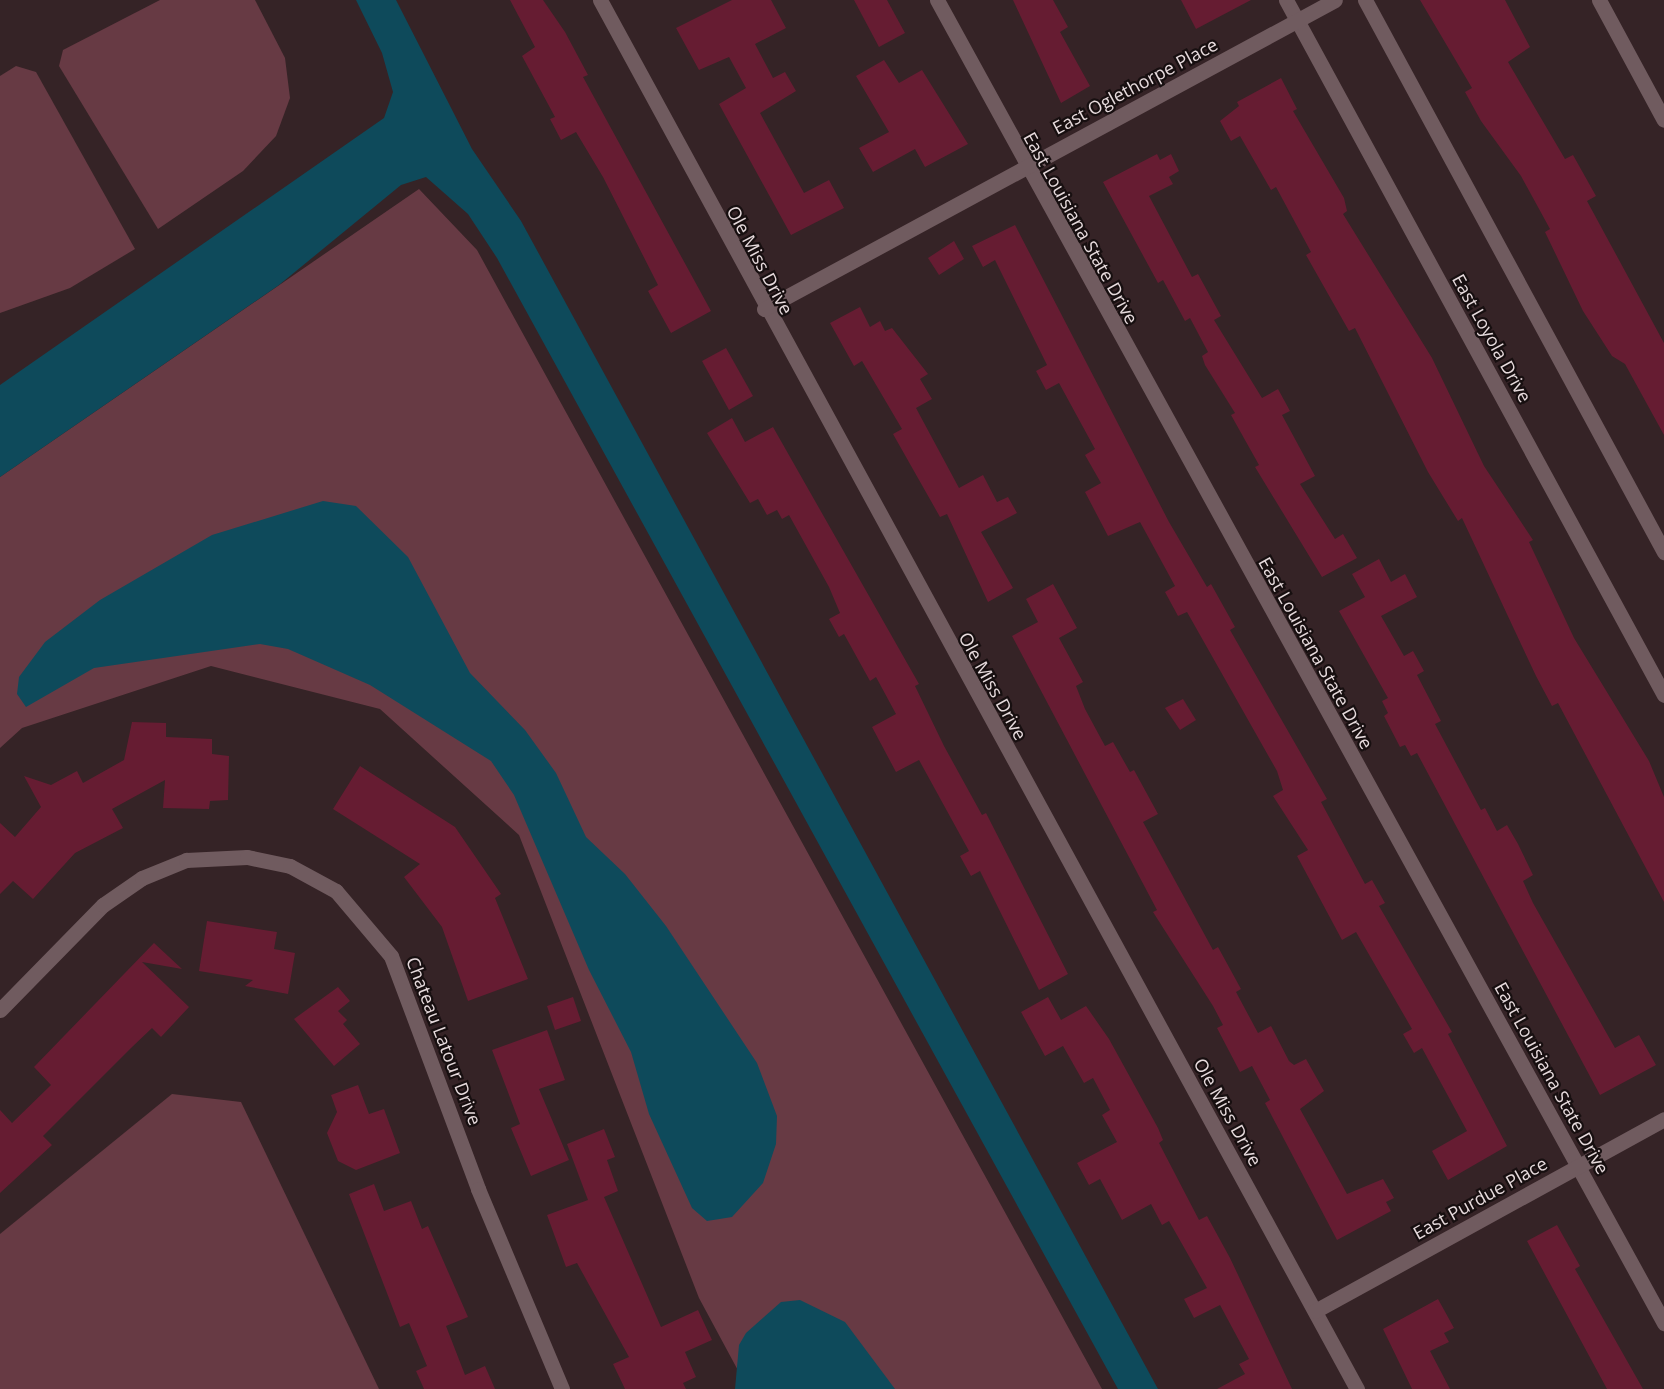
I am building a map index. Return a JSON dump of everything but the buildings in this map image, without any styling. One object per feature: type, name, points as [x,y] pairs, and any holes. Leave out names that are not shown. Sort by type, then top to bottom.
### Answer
[{"type":"street","name":"Ole Miss Drive","points":[[600,0],[764,309],[1357,1389]]},
{"type":"street","name":"East Louisiana State Drive","points":[[937,0],[1025,168],[1664,1323]]},
{"type":"street","name":"East Loyola Drive","points":[[1286,0],[1664,695]]},
{"type":"street","name":"East Oglethorpe Place","points":[[764,309],[1335,0]]},
{"type":"street","points":[[1365,0],[1664,552]]},
{"type":"street","points":[[1599,0],[1664,120]]},
{"type":"street","name":"Chateau Latour Drive","points":[[0,1010],[104,905],[142,878],[186,860],[248,857],[290,866],[336,891],[391,956],[478,1189],[562,1389]]},
{"type":"street","name":"East Purdue Place","points":[[1314,1311],[1664,1119]]},
{"type":"shaded area","points":[[160,0],[255,0],[285,58],[290,98],[276,136],[243,171],[158,229],[59,66],[63,50]]},
{"type":"shaded area","points":[[16,66],[36,72],[135,249],[70,288],[0,313],[0,76]]},
{"type":"shaded area","points":[[419,189],[477,250],[1102,1389],[748,1389],[699,1298],[519,835],[380,709],[211,666],[22,728],[0,748],[0,477]]},
{"type":"shaded area","points":[[172,1094],[241,1102],[379,1389],[0,1389],[0,1234]]},
{"type":"water","points":[[356,0],[396,0],[472,149],[521,221],[1158,1389],[1118,1389],[497,258],[468,214],[426,177],[401,185],[279,285],[0,477],[0,385],[384,118],[393,92],[382,53]]},
{"type":"water","points":[[323,501],[356,506],[408,557],[470,673],[525,730],[556,773],[586,837],[625,874],[666,926],[757,1063],[777,1116],[776,1144],[763,1183],[732,1217],[707,1221],[692,1208],[649,1114],[631,1052],[589,970],[514,795],[491,761],[370,685],[288,649],[260,644],[94,668],[26,707],[17,694],[19,677],[45,642],[100,600],[212,535]]},
{"type":"water","points":[[800,1300],[845,1322],[895,1389],[735,1389],[739,1345],[746,1333],[781,1302]]}]
